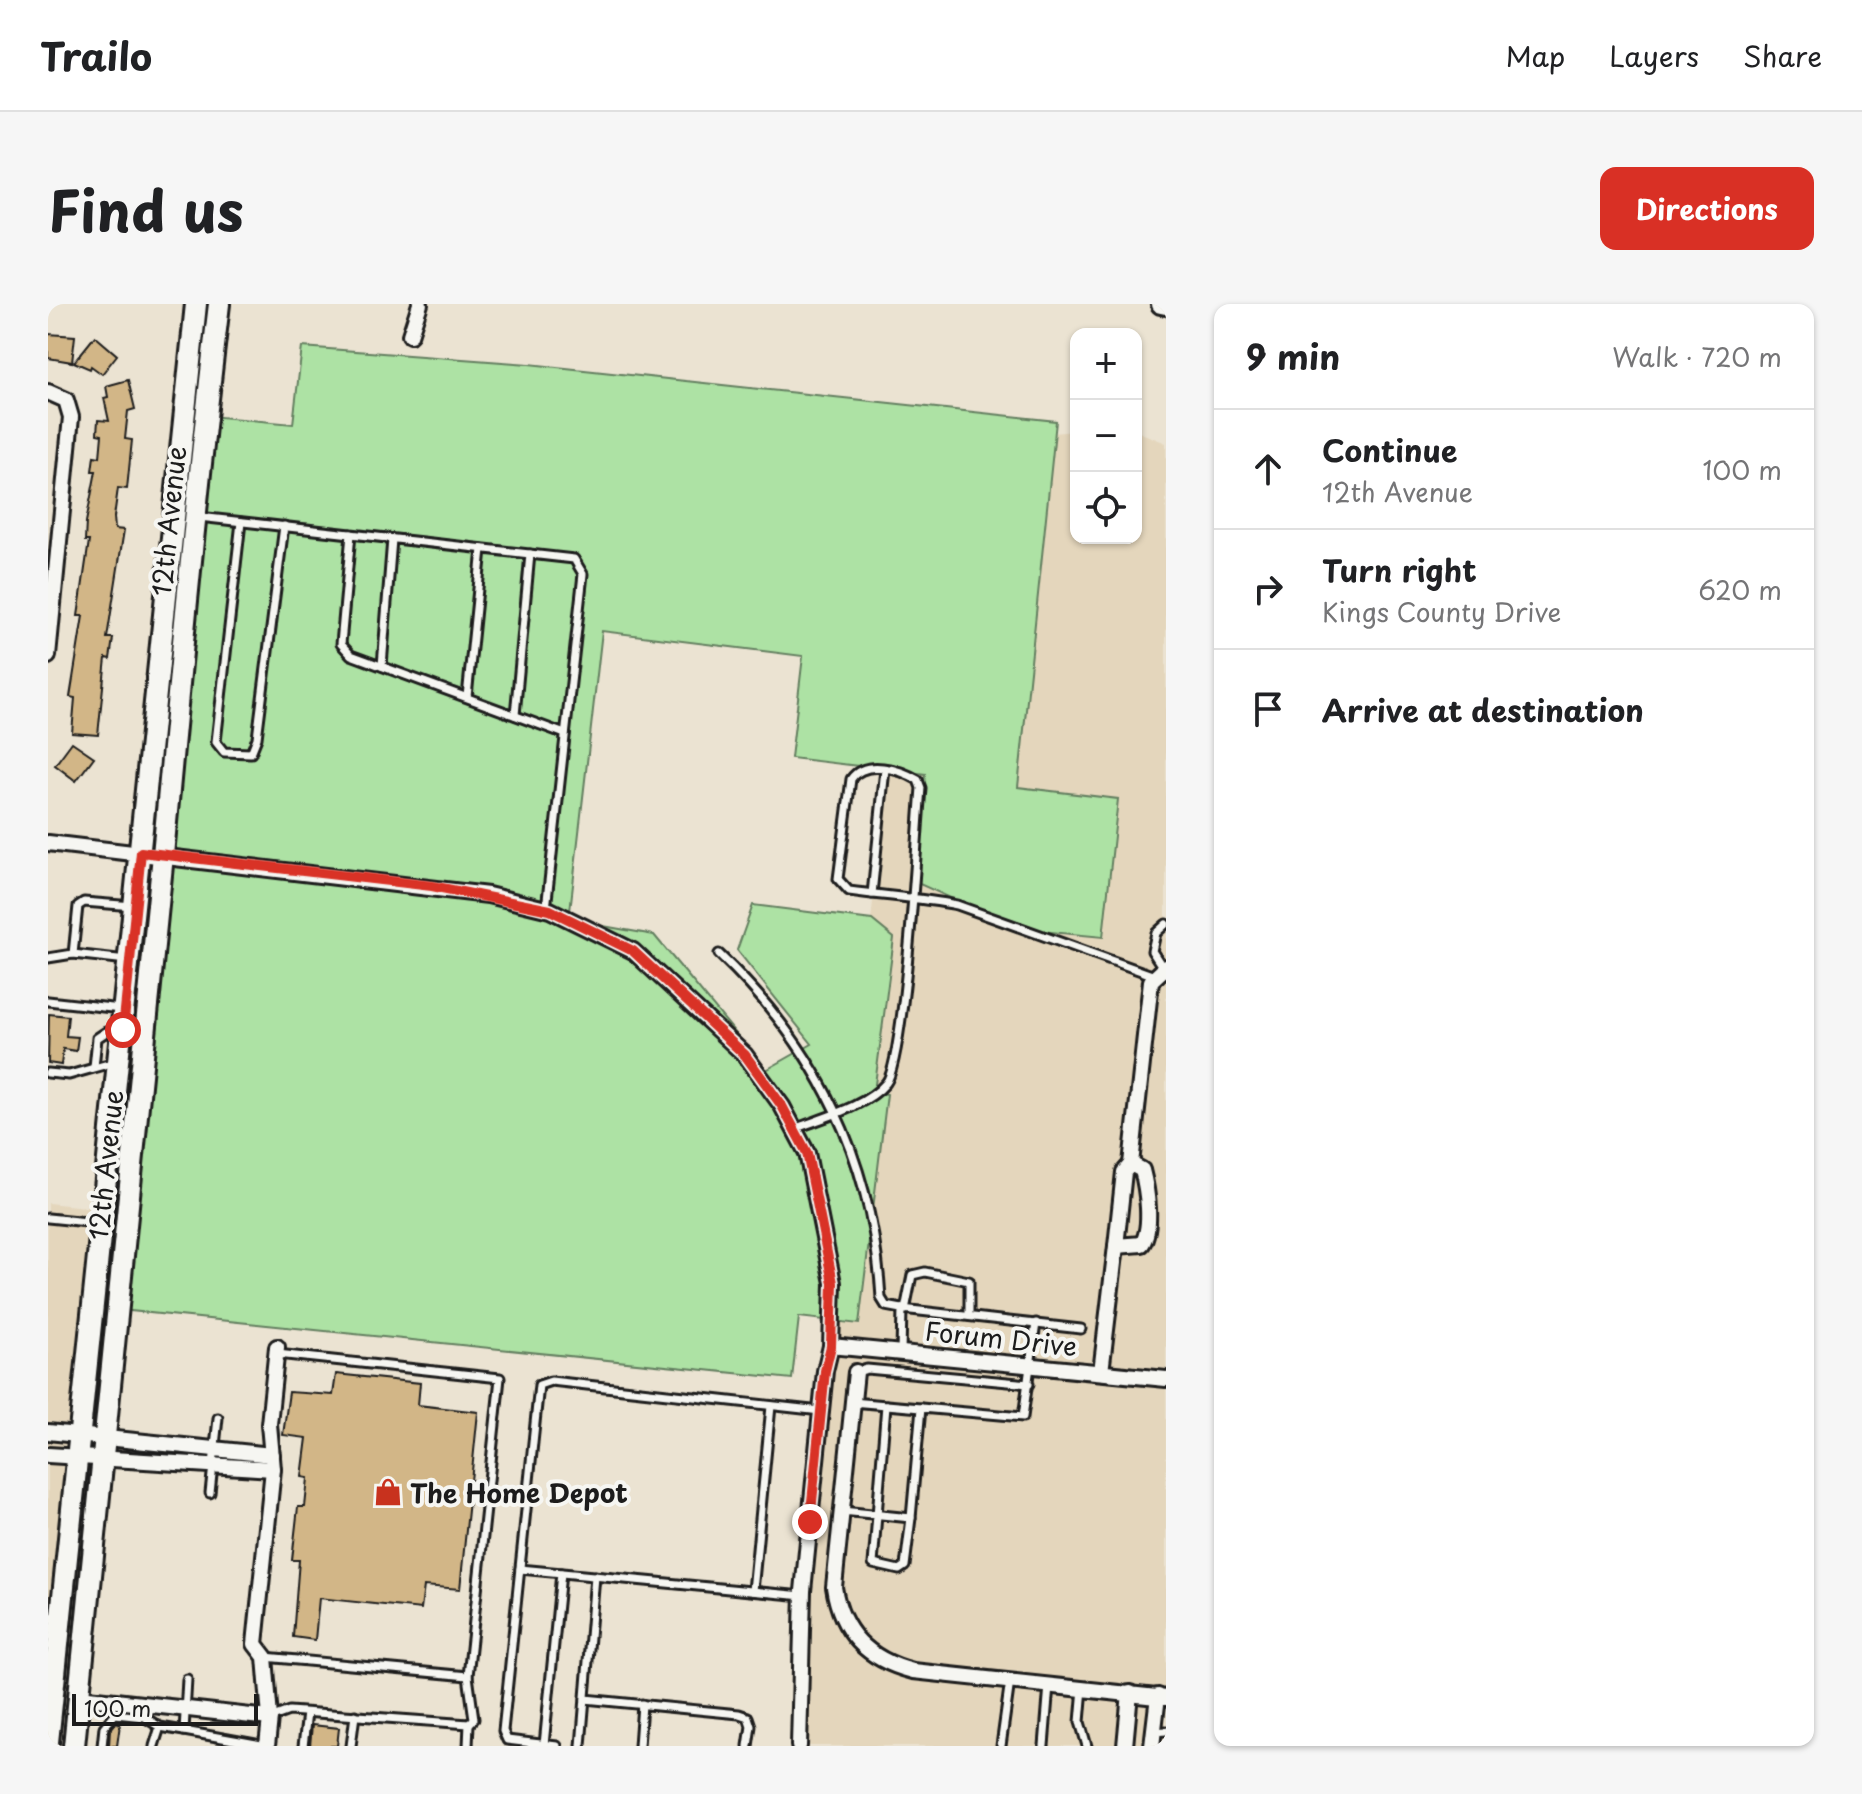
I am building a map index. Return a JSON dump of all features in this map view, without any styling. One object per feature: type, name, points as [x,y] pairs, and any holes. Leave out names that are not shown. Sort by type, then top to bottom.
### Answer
[{"type":"main road","name":"12th Avenue","points":[[48,1742],[50,1696],[103,1224],[196,304]]},
{"type":"main road","name":"12th Avenue","points":[[74,1746],[105,1459],[115,1323],[163,854],[193,516],[219,304]]},
{"type":"main road","points":[[103,1224],[111,1252],[107,1312],[115,1323]]},
{"type":"street","points":[[410,335],[420,304]]},
{"type":"street","points":[[48,392],[66,400],[71,417],[52,567],[48,656]]},
{"type":"street","points":[[48,843],[432,886],[546,909],[633,951],[745,1055],[807,1153],[833,1283],[831,1346],[821,1411],[803,1596],[799,1746]]},
{"type":"street","points":[[1101,1372],[1124,1172],[1131,1164],[1145,1022],[1161,970]]},
{"type":"street","points":[[1116,1246],[1138,1246],[1146,1240],[1144,1179],[1142,1170],[1131,1164]]},
{"type":"street","name":"Forum Drive","points":[[831,1346],[1166,1379]]},
{"type":"street","points":[[267,1746],[270,1718],[265,1657],[255,1644],[272,1462],[268,1444],[277,1350]]},
{"type":"street","points":[[856,1372],[834,1587],[841,1615],[857,1641],[877,1658],[894,1666],[1162,1697],[1157,1736]]},
{"type":"street","points":[[48,1432],[106,1438],[214,1457],[272,1462]]},
{"type":"street","points":[[48,1455],[77,1459],[214,1457]]},
{"type":"street","points":[[1125,1746],[1130,1693]]},
{"type":"street","points":[[79,1697],[270,1718]]},
{"type":"lane","points":[[193,516],[574,559],[583,574],[546,909]]},
{"type":"lane","points":[[241,522],[216,742],[224,752],[251,753],[257,738],[284,526]]},
{"type":"lane","points":[[351,534],[341,644],[351,655],[565,734]]},
{"type":"lane","points":[[382,666],[392,539]]},
{"type":"lane","points":[[467,697],[482,549]]},
{"type":"lane","points":[[515,715],[530,554]]},
{"type":"lane","points":[[872,894],[885,769]]},
{"type":"lane","points":[[794,1129],[837,1113],[878,1090],[893,1072],[912,899],[921,788],[918,780],[908,774],[885,769],[857,771],[851,779],[838,879],[849,891],[912,899],[957,905],[1161,970]]},
{"type":"lane","points":[[73,954],[78,906],[84,902],[136,907]]},
{"type":"lane","points":[[1161,970],[1152,951],[1156,933],[1166,924]]},
{"type":"lane","points":[[48,958],[73,954],[130,960]]},
{"type":"lane","points":[[719,954],[776,1013],[811,1063],[837,1113],[863,1184],[874,1232],[881,1298],[886,1306],[1081,1329]]},
{"type":"lane","points":[[48,1001],[124,1020]]},
{"type":"lane","points":[[94,1067],[97,1038],[124,1020]]},
{"type":"lane","points":[[48,1073],[69,1075],[120,1061]]},
{"type":"lane","points":[[48,1220],[103,1224]]},
{"type":"lane","points":[[901,1352],[904,1309],[912,1275],[925,1272],[969,1281],[969,1316]]},
{"type":"lane","points":[[852,1402],[1023,1417],[1036,1323]]},
{"type":"lane","points":[[277,1350],[500,1378],[468,1676],[475,1711],[469,1724],[468,1746]]},
{"type":"lane","points":[[856,1372],[867,1369],[1029,1384]]},
{"type":"lane","points":[[557,1746],[507,1740],[503,1731],[539,1385],[551,1381],[821,1411]]},
{"type":"lane","points":[[886,1405],[871,1558],[873,1564],[882,1568],[899,1570],[905,1566],[921,1408]]},
{"type":"lane","points":[[753,1591],[771,1406]]},
{"type":"lane","points":[[210,1493],[218,1418]]},
{"type":"lane","points":[[841,1511],[911,1518]]},
{"type":"lane","points":[[520,1569],[803,1596]]},
{"type":"lane","points":[[544,1745],[561,1573]]},
{"type":"lane","points":[[581,1746],[595,1576]]},
{"type":"lane","points":[[265,1657],[468,1676]]},
{"type":"lane","points":[[184,1731],[187,1679]]},
{"type":"lane","points":[[1001,1746],[1007,1680]]},
{"type":"lane","points":[[1044,1746],[1049,1685]]},
{"type":"lane","points":[[1083,1688],[1080,1722],[1087,1746]]},
{"type":"lane","points":[[585,1699],[748,1717],[751,1726],[748,1746]]},
{"type":"lane","points":[[639,1746],[642,1704]]},
{"type":"lane","points":[[270,1718],[289,1711],[469,1724]]},
{"type":"lane","points":[[303,1746],[307,1713]]},
{"type":"lane","points":[[102,1746],[104,1727],[115,1714],[144,1717],[160,1727],[200,1736],[267,1746]]},
{"type":"lane","points":[[351,1746],[355,1715]]},
{"type":"lane","points":[[154,1746],[160,1727]]},
{"type":"lane","points":[[199,1746],[200,1736]]},
{"type":"shaded area","points":[[1070,432],[1070,544],[1142,544],[1142,433],[1166,443],[1166,1746],[799,1746],[833,1283],[921,444]]},
{"type":"shaded area","points":[[48,1203],[104,1209],[48,1742]]},
{"type":"green space","points":[[302,347],[529,364],[1056,421],[1018,787],[1118,799],[1103,937],[1019,929],[915,882],[925,774],[791,758],[803,656],[602,631],[569,920],[654,935],[766,1070],[812,1044],[737,950],[753,905],[872,920],[894,938],[874,1092],[887,1094],[859,1324],[799,1317],[792,1379],[121,1310],[147,846],[199,415],[293,424]]},
{"type":"building","points":[[48,334],[75,336],[72,362],[48,358]]},
{"type":"building","points":[[95,336],[117,355],[102,374],[91,366],[90,369],[74,362]]},
{"type":"building","points":[[128,380],[135,409],[128,411],[125,439],[132,440],[127,489],[118,488],[114,517],[115,529],[124,530],[107,638],[113,638],[110,659],[106,658],[98,735],[72,733],[75,698],[70,697],[83,616],[78,616],[89,541],[85,541],[86,522],[96,471],[92,471],[94,456],[100,457],[102,435],[97,434],[98,420],[109,421],[104,398],[108,397],[106,386]]},
{"type":"building","points":[[72,742],[94,757],[76,781],[55,765]]},
{"type":"building","points":[[49,1014],[68,1016],[66,1036],[78,1037],[76,1051],[63,1049],[61,1065],[48,1063]]},
{"type":"building","name":"The Home Depot","points":[[336,1374],[420,1383],[418,1405],[478,1412],[460,1589],[424,1586],[421,1609],[319,1598],[315,1640],[293,1637],[299,1560],[292,1560],[298,1507],[305,1507],[308,1478],[302,1477],[307,1438],[283,1435],[289,1392],[333,1395]]},
{"type":"building","points":[[115,1724],[120,1724],[117,1746],[109,1746],[110,1730]]},
{"type":"building","points":[[312,1725],[339,1728],[337,1746],[310,1746]]},
{"type":"place","name":"The Home Depot","points":[[388,1492]]},
{"type":"route","points":[[123,1030],[141,852],[488,895],[550,910],[633,951],[745,1055],[782,1106],[807,1153],[833,1283],[831,1346],[825,1371],[810,1522]]}]
